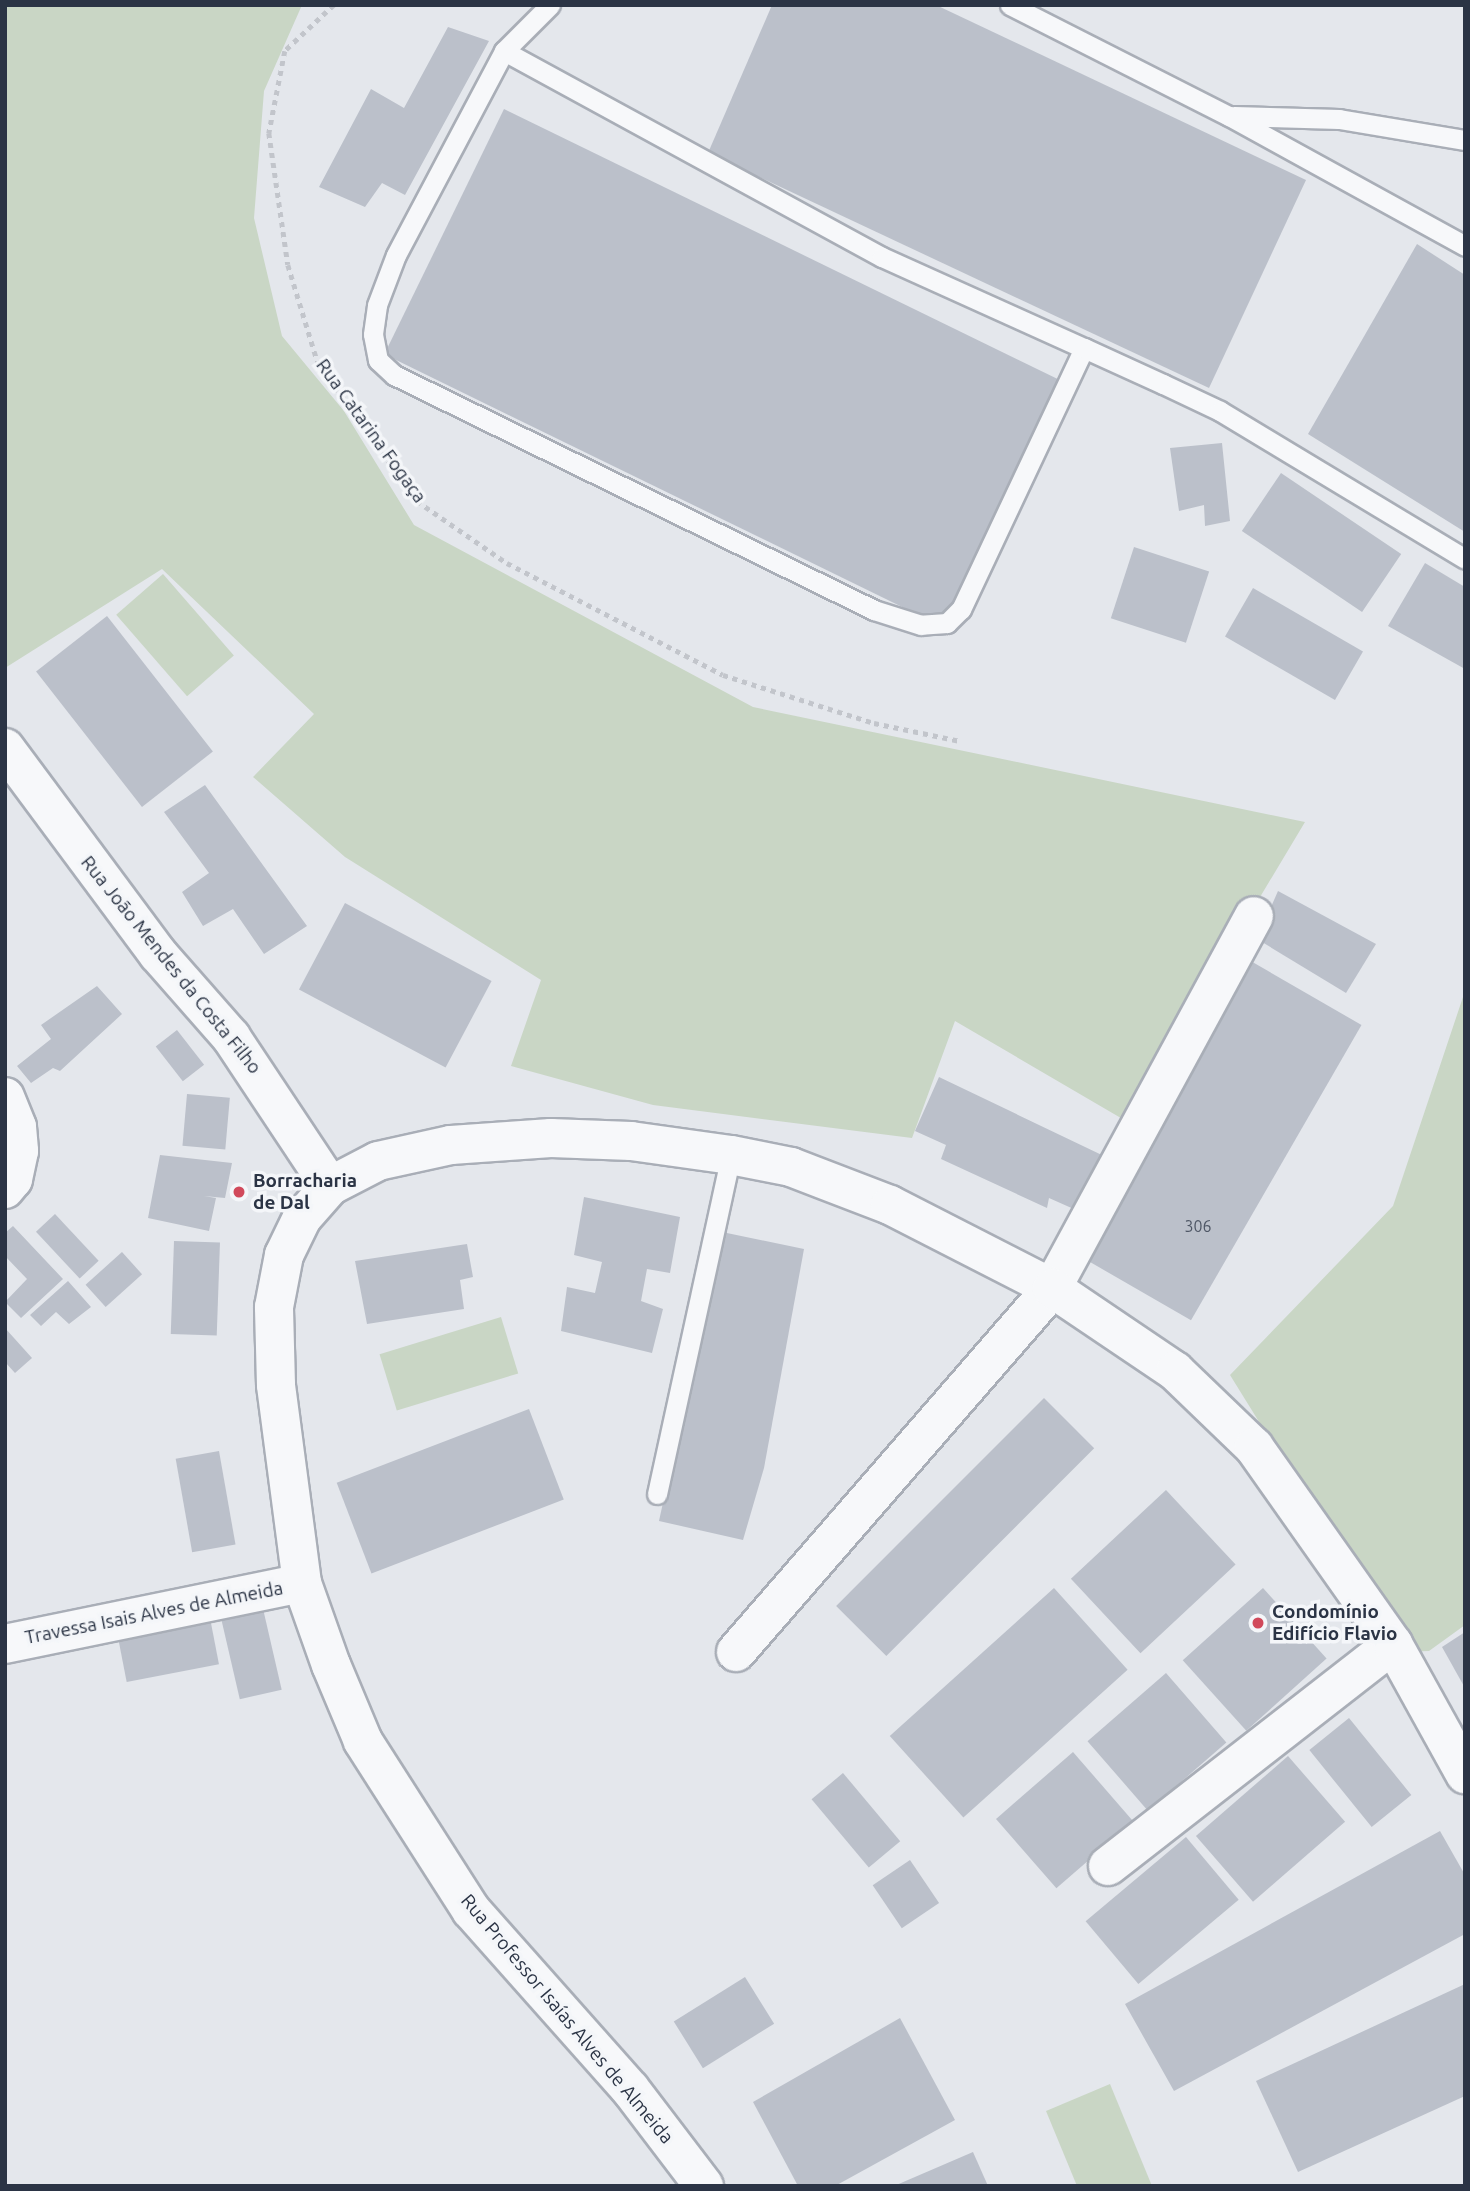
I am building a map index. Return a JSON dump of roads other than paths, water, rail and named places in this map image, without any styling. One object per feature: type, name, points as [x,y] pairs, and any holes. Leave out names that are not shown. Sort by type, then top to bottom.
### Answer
[{"type":"street","name":"Rua João Mendes da Costa Filho","points":[[5,748],[158,954],[238,1047],[330,1186]]},
{"type":"street","points":[[736,1652],[1052,1288],[1254,916]]},
{"type":"street","points":[[5,1097],[17,1127],[19,1151],[13,1179],[5,1189]]},
{"type":"street","points":[[330,1186],[378,1161],[451,1145],[551,1138],[617,1140],[731,1155],[791,1167],[890,1205],[1052,1288],[1175,1371],[1254,1447],[1393,1644],[1465,1774]]},
{"type":"street","name":"Rua Professor Isaías Alves de Almeida","points":[[330,1186],[302,1218],[284,1255],[274,1307],[276,1385],[302,1583],[363,1741],[471,1910],[630,2089],[704,2186]]},
{"type":"street","name":"Travessa Isais Alves de Almeida","points":[[5,1643],[302,1583]]},
{"type":"street","points":[[1108,1866],[1393,1644]]},
{"type":"lane","points":[[550,5],[504,51],[396,255],[377,305],[373,334],[377,360],[394,375],[874,610],[921,625],[947,623],[961,609],[1084,348]]},
{"type":"lane","points":[[1010,5],[1229,116],[1465,246]]},
{"type":"lane","points":[[504,51],[882,257],[1220,411],[1465,559]]},
{"type":"lane","points":[[1229,116],[1339,119],[1465,140]]},
{"type":"lane","points":[[657,1494],[731,1155]]},
{"type":"place","name":"Borracharia de Dal","points":[[239,1192]]},
{"type":"place","name":"Condomínio Edifício Flavio","points":[[1258,1623]]}]
